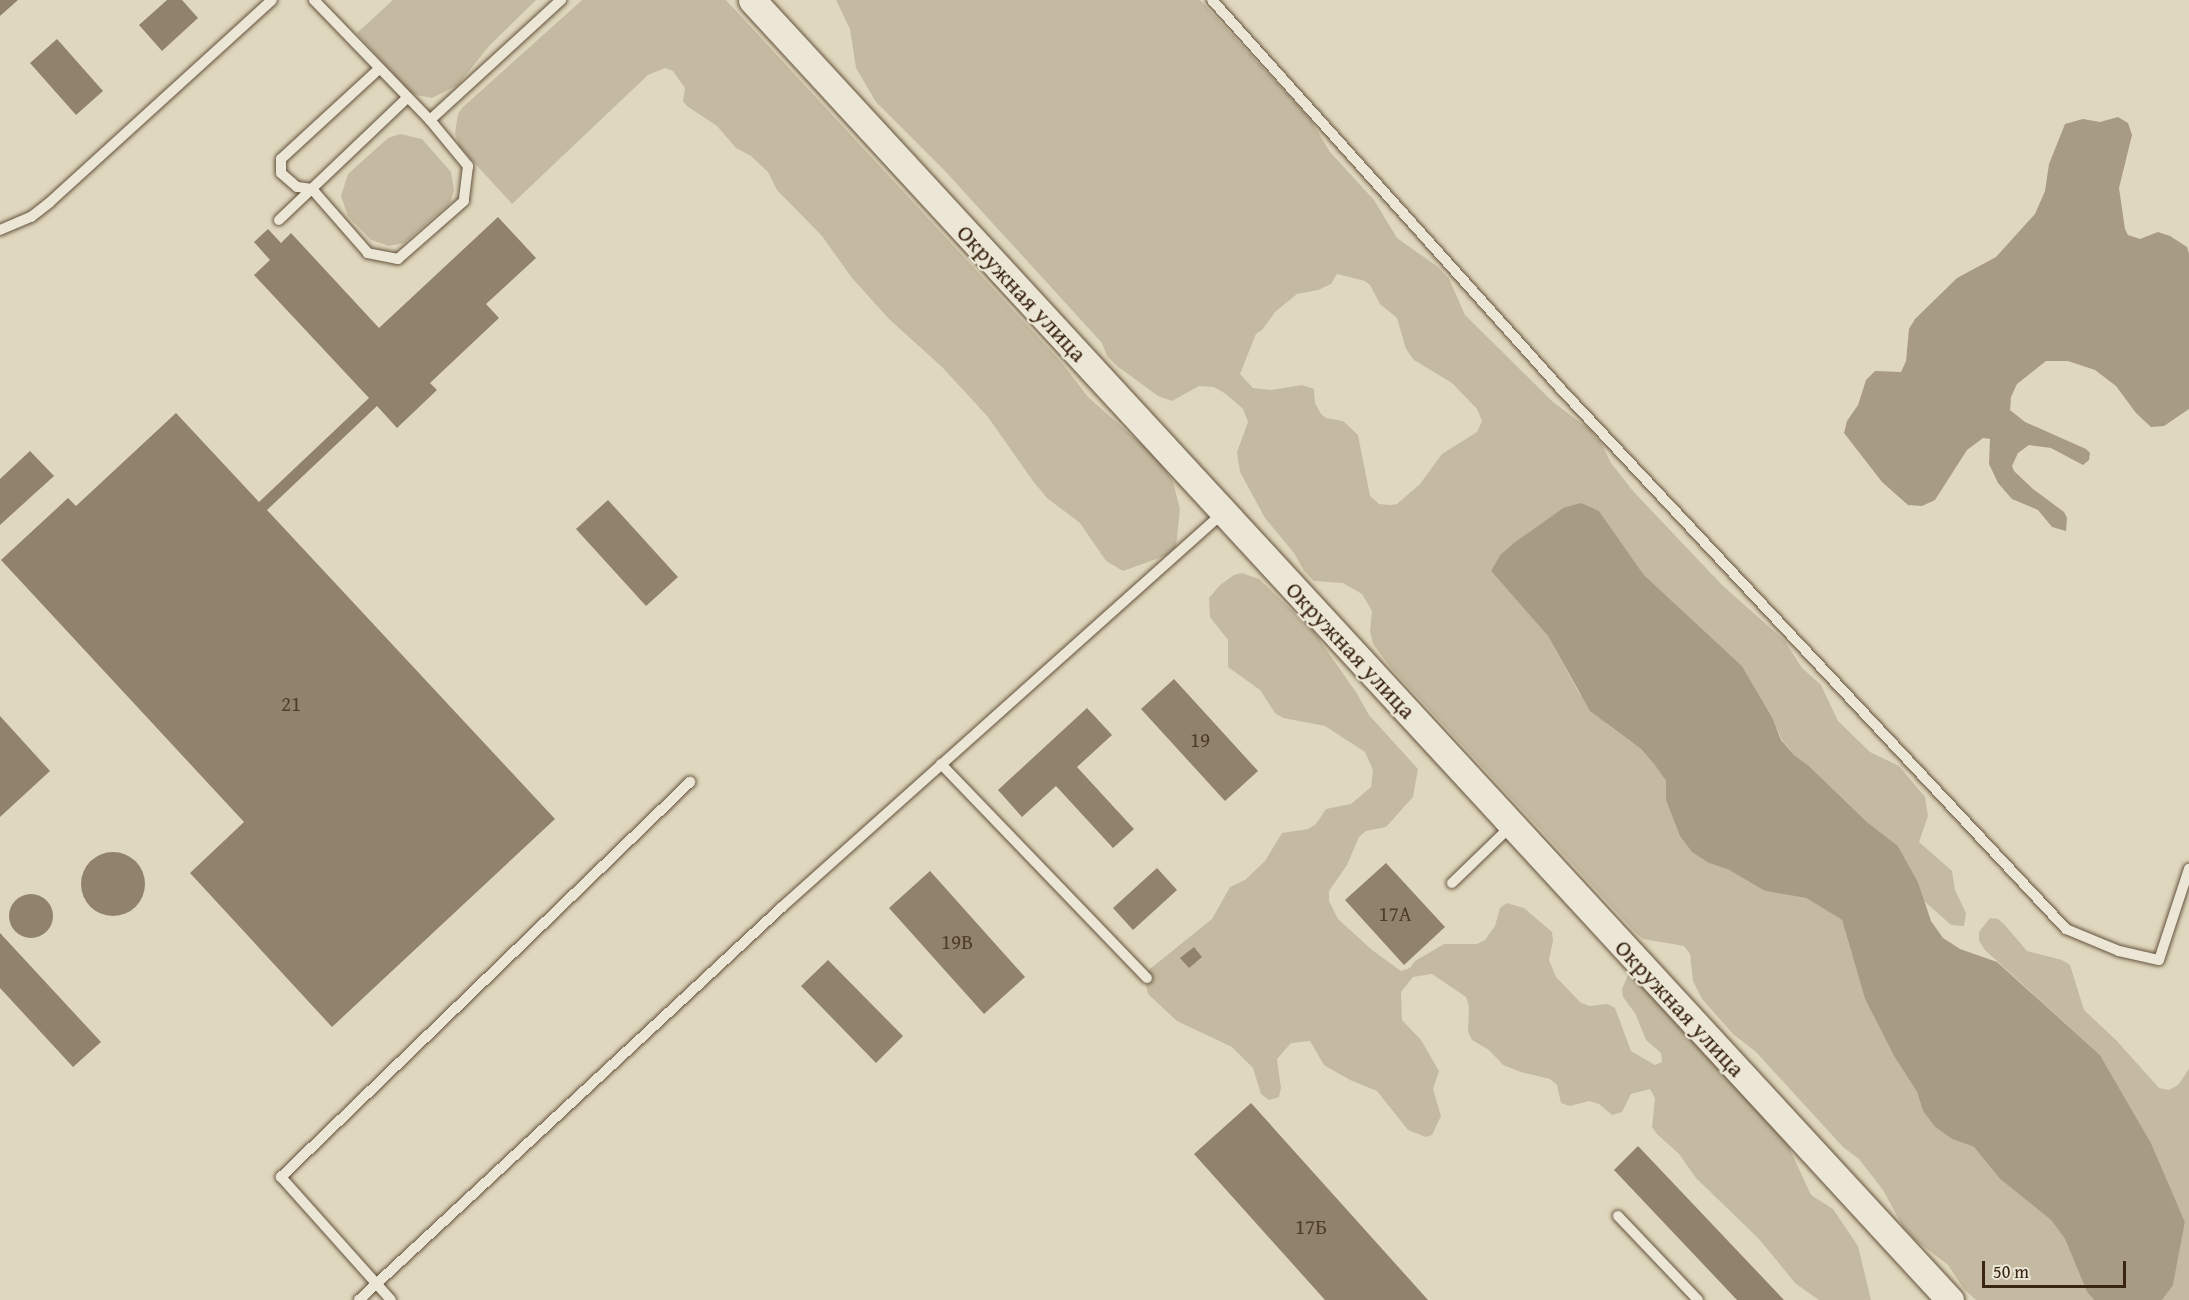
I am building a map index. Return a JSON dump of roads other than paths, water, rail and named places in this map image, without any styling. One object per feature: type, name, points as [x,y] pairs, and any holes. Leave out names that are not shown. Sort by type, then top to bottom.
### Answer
[{"type":"main road","name":"Окружная улица","points":[[753,0],[1946,1299]]},
{"type":"lane","points":[[0,230],[31,217],[50,202],[272,0]]},
{"type":"lane","points":[[314,0],[430,120],[468,166],[464,201],[398,259],[368,253],[312,189],[297,187],[281,173],[281,159],[379,69]]},
{"type":"lane","points":[[430,120],[561,0]]},
{"type":"lane","points":[[1212,0],[1560,388],[2066,929],[2119,951],[2159,960],[2189,869]]},
{"type":"lane","points":[[279,220],[407,98]]},
{"type":"lane","points":[[359,1300],[782,907],[1224,512]]},
{"type":"lane","points":[[941,764],[1147,978]]},
{"type":"lane","points":[[391,1300],[281,1177],[690,782]]},
{"type":"lane","points":[[1452,883],[1512,824]]},
{"type":"lane","points":[[1618,1216],[1698,1300]]}]
